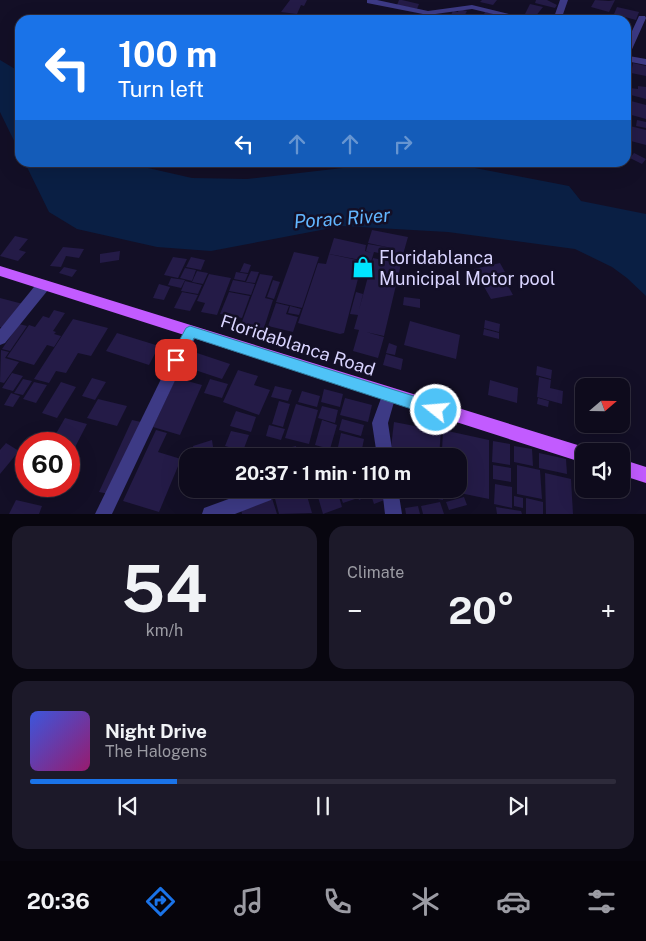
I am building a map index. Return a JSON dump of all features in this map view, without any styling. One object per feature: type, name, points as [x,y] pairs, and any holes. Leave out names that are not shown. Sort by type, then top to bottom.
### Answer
[{"type":"main road","name":"Floridablanca Road","points":[[0,272],[575,452]]},
{"type":"main road","points":[[630,470],[646,474]]},
{"type":"street","points":[[559,15],[564,0]]},
{"type":"street","points":[[370,1],[428,13],[472,7],[507,15]]},
{"type":"street","points":[[631,43],[642,18]]},
{"type":"street","points":[[631,59],[646,62]]},
{"type":"street","points":[[0,339],[43,286]]},
{"type":"street","points":[[103,514],[190,332]]},
{"type":"street","points":[[384,448],[380,423],[389,395]]},
{"type":"street","points":[[210,514],[253,498]]},
{"type":"street","points":[[391,498],[394,514]]},
{"type":"water","points":[[0,60],[15,69],[15,143],[0,112]]},
{"type":"water","name":"Porac River","points":[[27,167],[144,167],[192,178],[247,179],[351,167],[470,167],[569,186],[581,201],[646,214],[646,296],[612,267],[575,249],[448,232],[342,226],[211,251],[157,247],[77,229],[49,212]]},
{"type":"building","points":[[290,0],[307,0],[304,6],[301,5],[297,14],[281,12]]},
{"type":"building","points":[[399,0],[419,4],[417,9],[397,5]]},
{"type":"building","points":[[482,0],[497,0],[493,5],[480,2]]},
{"type":"building","points":[[536,0],[547,0],[557,5],[555,8],[535,3]]},
{"type":"building","points":[[595,0],[615,0],[609,12],[591,7]]},
{"type":"building","points":[[530,4],[543,7],[537,15],[525,14]]},
{"type":"building","points":[[617,7],[639,12],[636,20],[631,19],[631,15],[614,14]]},
{"type":"building","points":[[459,9],[467,11],[465,15],[451,15],[453,11],[458,12]]},
{"type":"building","points":[[485,12],[497,14],[496,15],[484,15]]},
{"type":"building","points":[[633,63],[646,66],[646,76],[631,73]]},
{"type":"building","points":[[638,86],[646,87],[646,99],[631,95],[631,88],[638,89]]},
{"type":"building","points":[[631,101],[646,105],[646,119],[631,115]]},
{"type":"building","points":[[637,120],[646,122],[646,128],[636,126]]},
{"type":"building","points":[[631,126],[646,130],[646,145],[631,141]]},
{"type":"building","points":[[634,153],[646,159],[642,164],[631,157]]},
{"type":"building","points":[[372,230],[408,237],[402,258],[374,252],[371,262],[329,254],[334,238],[366,245],[365,251],[371,253],[366,251],[368,244],[396,249],[368,243]]},
{"type":"building","points":[[15,236],[28,239],[19,250],[26,252],[18,261],[0,256]]},
{"type":"building","points":[[63,247],[84,249],[79,258],[66,256],[61,267],[50,266]]},
{"type":"building","points":[[120,251],[119,260],[100,263],[100,254]]},
{"type":"building","points":[[294,252],[319,257],[302,308],[276,302]]},
{"type":"building","points":[[329,254],[371,263],[369,272],[360,271],[344,333],[340,334],[298,323],[318,263],[326,264]]},
{"type":"building","points":[[173,257],[187,259],[178,278],[164,275]]},
{"type":"building","points":[[191,257],[205,260],[201,270],[186,267]]},
{"type":"building","points":[[373,258],[401,264],[384,336],[366,332],[384,337],[378,358],[353,351],[359,330],[354,329],[358,315],[350,314],[356,292],[363,294],[359,310]]},
{"type":"building","points":[[244,263],[251,265],[248,273],[240,272]]},
{"type":"building","points":[[500,263],[505,272],[501,273],[513,295],[491,299],[474,269]]},
{"type":"building","points":[[64,267],[77,270],[72,277],[59,273]]},
{"type":"building","points":[[185,268],[196,270],[192,281],[180,278]]},
{"type":"building","points":[[197,271],[208,273],[203,284],[192,282]]},
{"type":"building","points":[[251,271],[259,272],[255,283],[246,282]]},
{"type":"building","points":[[236,272],[248,274],[245,281],[234,279]]},
{"type":"building","points":[[209,274],[231,278],[217,315],[201,312],[205,303],[197,301]]},
{"type":"building","points":[[260,274],[273,276],[265,298],[273,300],[263,331],[240,327]]},
{"type":"building","points":[[171,278],[185,280],[181,288],[168,285]]},
{"type":"building","points":[[233,280],[255,284],[251,295],[229,291]]},
{"type":"building","points":[[273,280],[280,282],[274,299],[267,297]]},
{"type":"building","points":[[185,281],[202,285],[198,294],[181,291]]},
{"type":"building","points":[[159,284],[170,287],[164,300],[153,298]]},
{"type":"building","points":[[182,292],[198,295],[190,311],[174,308]]},
{"type":"building","points":[[229,292],[250,296],[242,318],[220,314]]},
{"type":"building","points":[[404,297],[420,299],[420,308],[403,305]]},
{"type":"building","points":[[0,298],[23,304],[4,328],[0,327]]},
{"type":"building","points":[[276,303],[289,306],[286,314],[298,317],[293,332],[268,326]]},
{"type":"building","points":[[290,306],[301,309],[299,315],[288,313]]},
{"type":"building","points":[[54,310],[65,313],[53,331],[56,332],[54,334],[61,336],[54,347],[47,345],[34,365],[7,357],[29,325],[35,327],[43,316],[49,318]]},
{"type":"building","points":[[73,319],[108,328],[91,356],[78,353],[66,373],[56,371],[49,383],[34,379]]},
{"type":"building","points":[[485,320],[500,324],[499,332],[484,328]]},
{"type":"building","points":[[410,321],[460,335],[456,359],[404,345]]},
{"type":"building","points":[[19,324],[27,326],[10,351],[2,349]]},
{"type":"building","points":[[484,329],[499,333],[499,339],[483,335]]},
{"type":"building","points":[[117,333],[159,346],[149,365],[106,351]]},
{"type":"building","points":[[389,343],[397,346],[395,355],[386,353]]},
{"type":"building","points":[[1,350],[9,352],[5,358],[19,362],[4,383],[0,382]]},
{"type":"building","points":[[194,352],[230,364],[222,379],[186,367]]},
{"type":"building","points":[[386,354],[403,359],[401,370],[383,365]]},
{"type":"building","points":[[537,366],[552,370],[551,379],[536,375]]},
{"type":"building","points":[[238,370],[258,376],[254,385],[270,390],[259,415],[223,402]]},
{"type":"building","points":[[12,373],[23,376],[13,391],[2,388]]},
{"type":"building","points":[[539,377],[551,380],[550,388],[563,391],[562,404],[537,397]]},
{"type":"building","points":[[92,378],[106,382],[95,400],[82,396]]},
{"type":"building","points":[[176,378],[202,385],[180,435],[153,427]]},
{"type":"building","points":[[23,379],[32,381],[23,395],[14,393]]},
{"type":"building","points":[[210,379],[228,384],[222,398],[204,393]]},
{"type":"building","points":[[490,380],[518,388],[517,403],[488,395]]},
{"type":"building","points":[[34,382],[47,385],[36,403],[23,399]]},
{"type":"building","points":[[61,382],[76,387],[57,418],[42,413]]},
{"type":"building","points":[[275,386],[292,390],[288,401],[271,397]]},
{"type":"building","points":[[324,389],[343,394],[340,407],[321,402]]},
{"type":"building","points":[[302,391],[320,396],[317,407],[298,402]]},
{"type":"building","points":[[11,393],[20,396],[13,407],[4,405]]},
{"type":"building","points":[[345,398],[372,405],[368,422],[340,415]]},
{"type":"building","points":[[538,398],[549,401],[548,407],[537,404]]},
{"type":"building","points":[[98,399],[127,406],[117,426],[87,418]]},
{"type":"building","points":[[279,401],[290,404],[283,427],[272,424]]},
{"type":"building","points":[[296,404],[318,410],[309,444],[285,438]]},
{"type":"building","points":[[322,406],[338,410],[335,423],[318,418]]},
{"type":"building","points":[[236,411],[256,417],[251,432],[230,426]]},
{"type":"building","points":[[65,418],[87,424],[80,438],[80,432],[57,432]]},
{"type":"building","points":[[342,419],[364,425],[361,436],[339,430]]},
{"type":"building","points":[[132,420],[141,422],[109,494],[99,492]]},
{"type":"building","points":[[322,420],[337,425],[330,448],[315,445]]},
{"type":"building","points":[[394,422],[441,431],[440,448],[391,448]]},
{"type":"building","points":[[269,425],[285,429],[281,440],[266,436]]},
{"type":"building","points":[[156,430],[167,433],[158,452],[179,458],[179,464],[159,512],[123,501]]},
{"type":"building","points":[[443,430],[489,440],[489,499],[467,494],[467,448],[442,448]]},
{"type":"building","points":[[231,431],[249,435],[244,448],[225,446]]},
{"type":"building","points":[[341,433],[364,439],[362,448],[338,447]]},
{"type":"building","points":[[212,440],[213,448],[193,448],[193,446]]},
{"type":"building","points":[[493,441],[510,444],[510,465],[492,462]]},
{"type":"building","points":[[6,443],[15,449],[15,456],[0,474],[0,450]]},
{"type":"building","points":[[514,446],[532,449],[533,466],[514,462]]},
{"type":"building","points":[[539,453],[566,459],[567,474],[539,468]]},
{"type":"building","points":[[493,465],[511,468],[511,482],[493,479]]},
{"type":"building","points":[[517,465],[540,470],[542,499],[517,494]]},
{"type":"building","points":[[545,473],[571,479],[573,514],[546,514]]},
{"type":"building","points":[[495,484],[512,487],[512,508],[494,504]]},
{"type":"building","points":[[514,496],[523,498],[523,508],[514,506]]},
{"type":"building","points":[[264,498],[272,498],[277,514],[242,514],[241,508]]},
{"type":"building","points":[[275,498],[308,498],[312,513],[279,514]]},
{"type":"building","points":[[318,498],[339,498],[342,507],[323,514]]},
{"type":"building","points":[[341,498],[355,498],[355,499],[343,503]]},
{"type":"building","points":[[372,498],[387,498],[387,499],[374,504]]},
{"type":"building","points":[[464,498],[467,505],[449,510],[446,502]]},
{"type":"building","points":[[526,498],[543,502],[543,514],[526,514]]},
{"type":"building","points":[[16,500],[42,506],[39,514],[9,514]]},
{"type":"building","points":[[440,502],[444,514],[423,514],[421,506]]},
{"type":"building","points":[[418,506],[420,514],[406,514],[405,508]]},
{"type":"building","points":[[496,507],[521,511],[522,514],[497,514]]},
{"type":"place","name":"Floridablanca Municipal Motor pool","points":[[363,267]]},
{"type":"route","points":[[176,360],[190,332],[436,410]]}]
